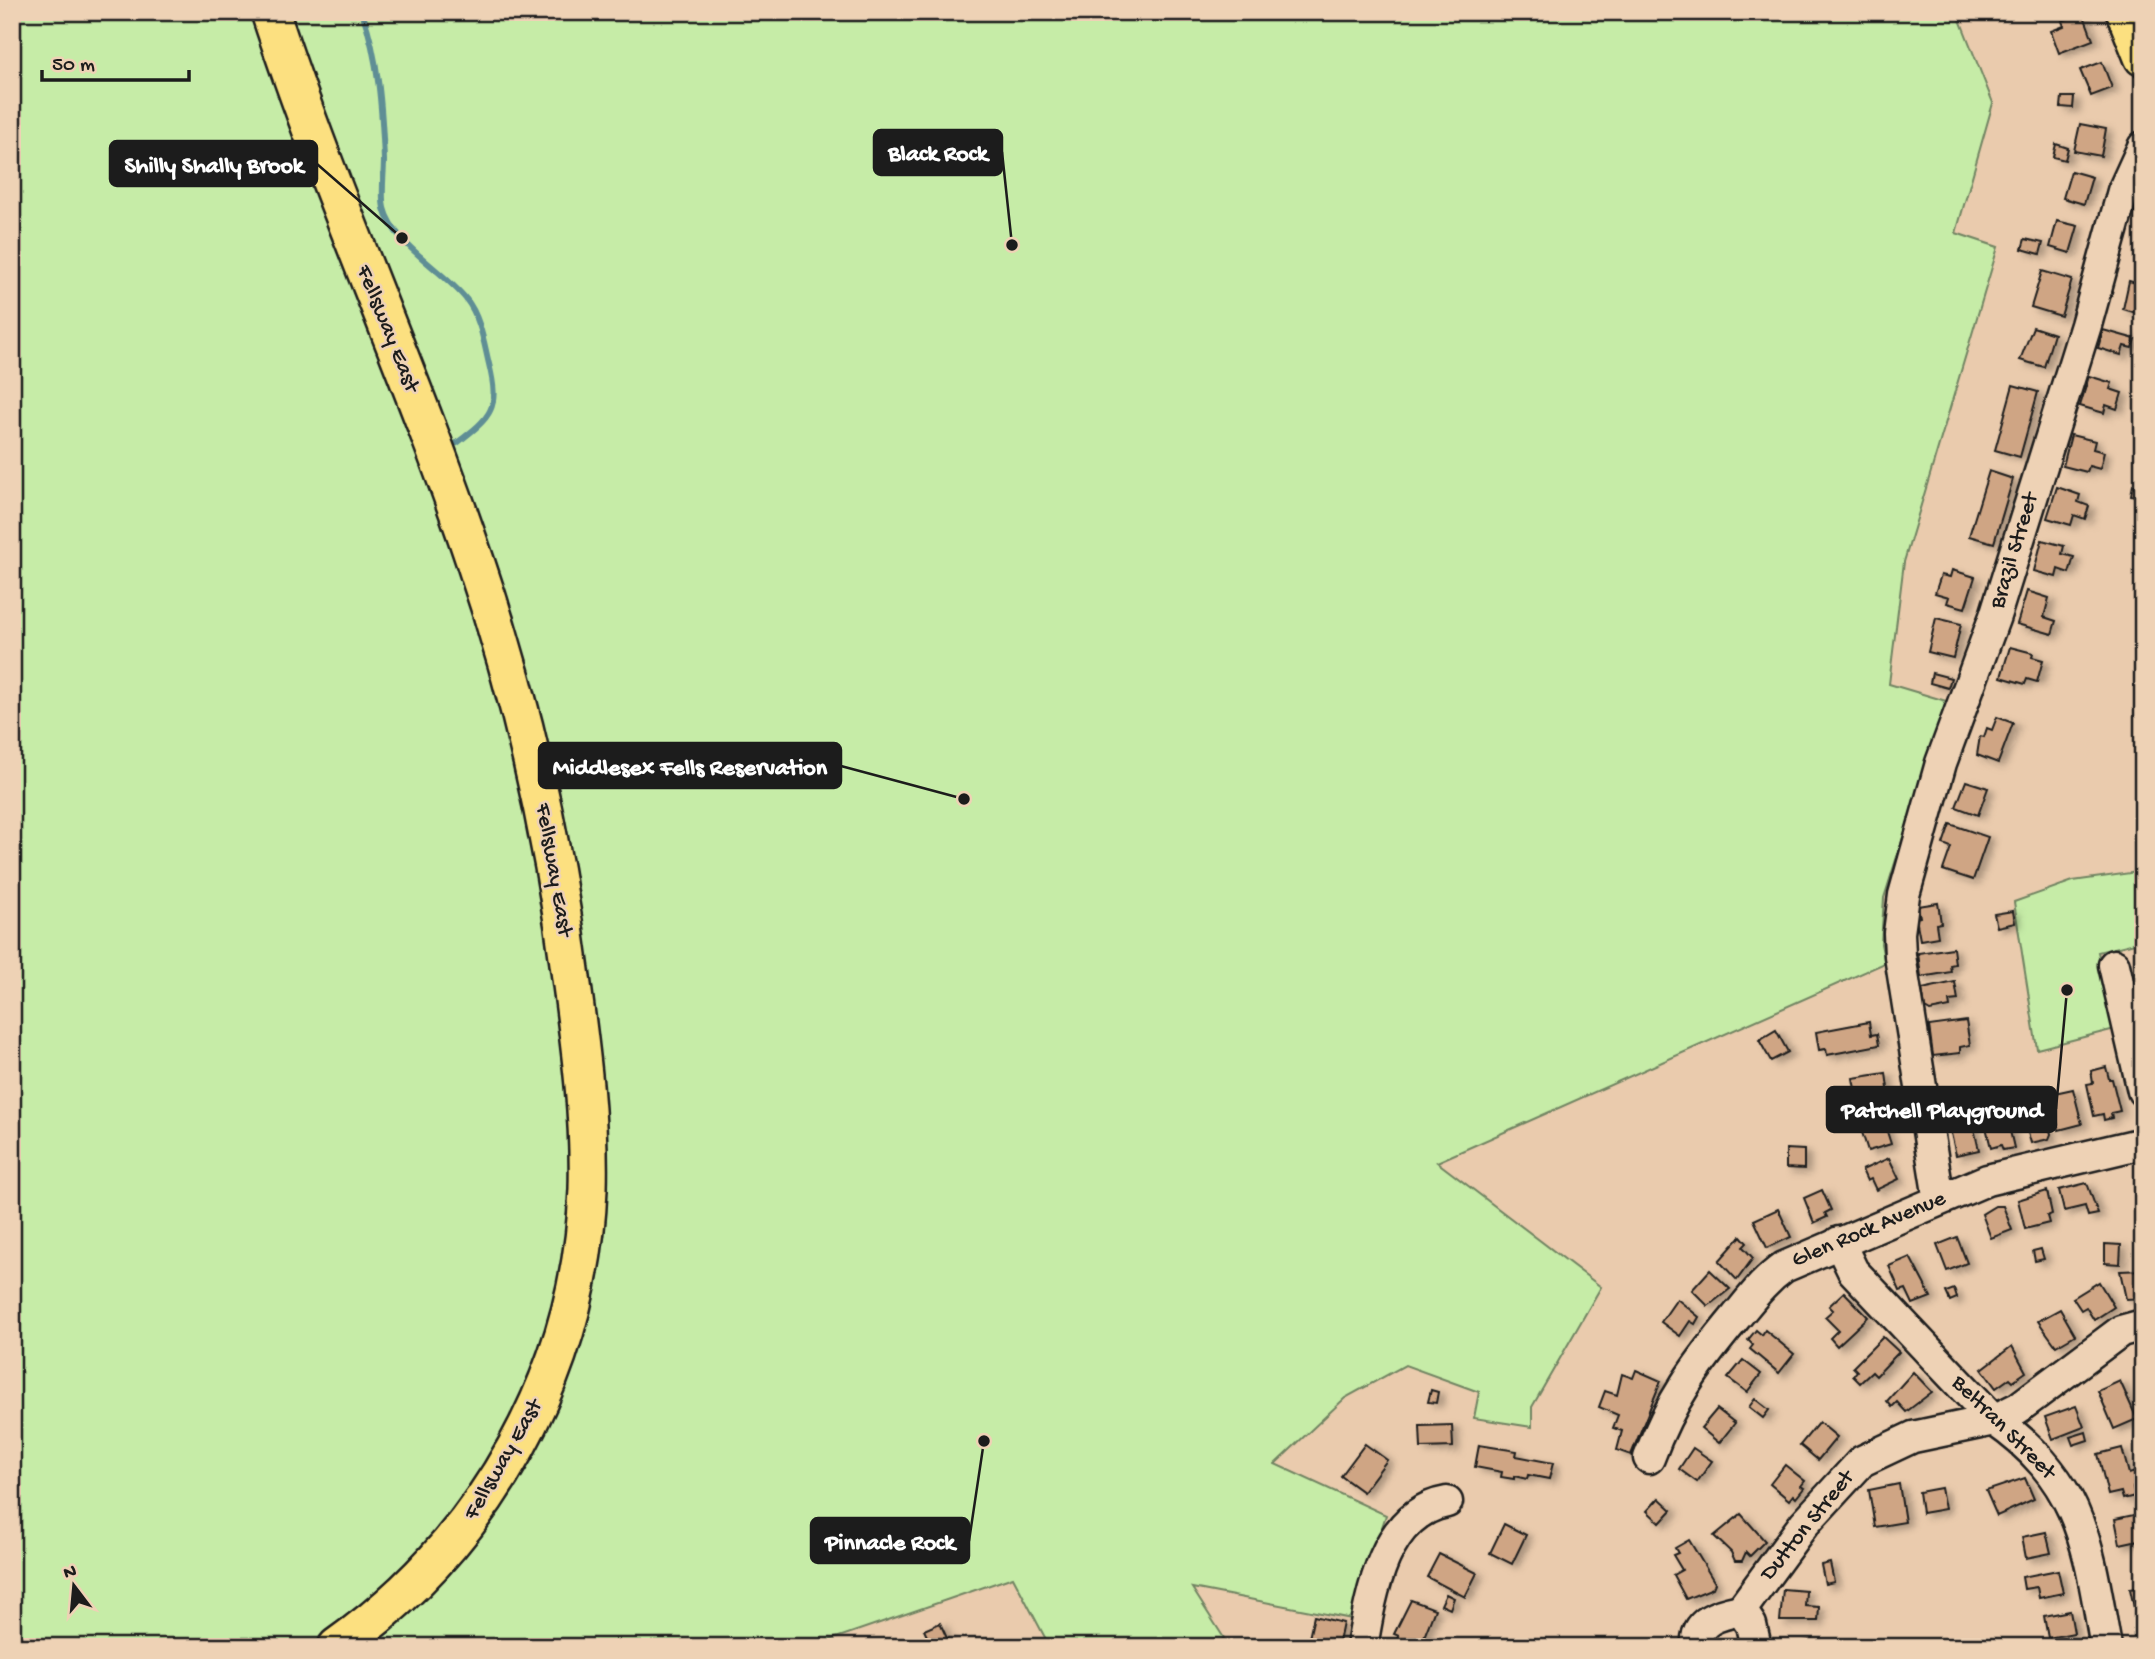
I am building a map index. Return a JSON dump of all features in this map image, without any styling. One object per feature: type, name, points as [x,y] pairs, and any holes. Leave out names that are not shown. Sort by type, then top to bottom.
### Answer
[{"type":"main road","name":"Fellsway East","points":[[270,12],[337,202],[458,512],[486,595],[521,720],[550,835],[565,933],[588,1151],[586,1224],[570,1313],[542,1395],[524,1434],[459,1535],[388,1609],[337,1647]]},
{"type":"main road","points":[[2125,12],[2143,57]]},
{"type":"street","name":"Brazil Street","points":[[1939,1199],[1900,956],[1899,923],[1904,895],[1937,775],[1967,685],[1995,616],[2086,325],[2123,191],[2143,147]]},
{"type":"street","points":[[2114,964],[2143,1091]]},
{"type":"street","name":"Glen Rock Avenue","points":[[1649,1458],[1661,1425],[1687,1378],[1761,1287],[1792,1262],[1939,1199],[2004,1175],[2143,1143]]},
{"type":"street","name":"Beltran Street","points":[[1839,1242],[1853,1271],[1994,1420],[2015,1436],[2038,1460],[2073,1506],[2087,1544],[2106,1647]]},
{"type":"street","name":"Dutton Street","points":[[1741,1610],[1804,1524],[1862,1461],[1913,1437],[1994,1420],[2018,1408],[2121,1331],[2143,1325]]},
{"type":"street","points":[[1363,1647],[1376,1585],[1392,1541],[1414,1514],[1424,1508],[1447,1502]]},
{"type":"street","points":[[1697,1647],[1697,1636],[1705,1623],[1718,1615],[1741,1610],[1751,1625],[1756,1647]]},
{"type":"green space","points":[[12,12],[1957,12],[1993,103],[1956,233],[1998,247],[1904,562],[1889,684],[1946,701],[1884,898],[1881,944],[1885,963],[1437,1162],[1601,1287],[1532,1407],[1532,1427],[1474,1418],[1479,1392],[1405,1365],[1345,1398],[1275,1464],[1386,1515],[1352,1619],[1192,1588],[1224,1638],[1213,1647],[1050,1647],[1013,1577],[810,1647],[12,1647]]},
{"type":"green space","points":[[2137,872],[2143,900],[2143,941],[2098,952],[2115,1029],[2037,1049],[2014,902],[2073,881]]},
{"type":"building","points":[[2083,13],[2093,40],[2059,53],[2051,31],[2064,26],[2062,21]]},
{"type":"building","points":[[2102,62],[2112,88],[2091,96],[2080,70]]},
{"type":"building","points":[[2062,97],[2074,97],[2073,108],[2061,107]]},
{"type":"building","points":[[2080,124],[2106,129],[2101,156],[2074,151]]},
{"type":"building","points":[[2056,144],[2068,148],[2065,160],[2053,157]]},
{"type":"building","points":[[2071,171],[2092,177],[2084,204],[2063,198]]},
{"type":"building","points":[[2057,221],[2078,226],[2070,253],[2050,247]]},
{"type":"building","points":[[2143,234],[2143,259],[2136,257]]},
{"type":"building","points":[[2025,239],[2043,243],[2040,254],[2022,249]]},
{"type":"building","points":[[2042,271],[2072,280],[2061,316],[2031,307]]},
{"type":"building","points":[[2129,281],[2143,285],[2143,315],[2123,309]]},
{"type":"building","points":[[2033,327],[2054,334],[2044,367],[2020,360]]},
{"type":"building","points":[[2103,330],[2135,339],[2132,348],[2124,346],[2121,355],[2098,348]]},
{"type":"building","points":[[2089,376],[2112,383],[2110,389],[2122,393],[2117,409],[2106,405],[2104,413],[2080,406]]},
{"type":"building","points":[[2013,385],[2038,392],[2020,457],[1995,450]]},
{"type":"building","points":[[2071,435],[2095,441],[2093,449],[2104,452],[2100,469],[2089,466],[2087,472],[2063,466]]},
{"type":"building","points":[[1989,471],[2013,479],[1994,543],[1969,536]]},
{"type":"building","points":[[2133,485],[2142,487],[2139,497],[2131,495]]},
{"type":"building","points":[[2057,487],[2080,495],[2078,502],[2089,506],[2085,519],[2074,515],[2071,525],[2047,518]]},
{"type":"building","points":[[2042,540],[2064,546],[2062,554],[2074,557],[2069,573],[2058,569],[2056,577],[2034,571]]},
{"type":"building","points":[[1952,570],[1975,577],[1965,608],[1947,603],[1949,597],[1935,593],[1941,575],[1950,577]]},
{"type":"building","points":[[2027,591],[2049,598],[2044,617],[2056,621],[2052,634],[2017,624]]},
{"type":"building","points":[[1936,618],[1961,624],[1953,658],[1928,652]]},
{"type":"building","points":[[2010,647],[2033,653],[2032,657],[2043,660],[2037,682],[2027,679],[2025,684],[2001,677]]},
{"type":"building","points":[[1932,673],[1951,678],[1948,688],[1930,683]]},
{"type":"building","points":[[1997,717],[2013,723],[1998,763],[1977,755],[1980,736],[1984,737],[1987,728],[1992,730]]},
{"type":"building","points":[[1966,781],[1988,788],[1978,815],[1956,807]]},
{"type":"building","points":[[1950,824],[1988,837],[1973,880],[1943,870],[1951,847],[1943,844]]},
{"type":"building","points":[[1938,903],[1941,923],[1936,924],[1938,937],[1920,940],[1916,918],[1920,917],[1918,906]]},
{"type":"building","points":[[2013,911],[2015,923],[1997,927],[1994,914]]},
{"type":"building","points":[[1953,948],[1955,964],[1950,965],[1951,972],[1921,977],[1918,953]]},
{"type":"building","points":[[1955,982],[1958,1000],[1949,1001],[1950,1007],[1930,1011],[1925,1008],[1922,989]]},
{"type":"building","points":[[1966,1021],[1970,1045],[1960,1047],[1960,1053],[1933,1056],[1929,1026]]},
{"type":"building","points":[[1869,1022],[1871,1035],[1877,1034],[1879,1045],[1827,1055],[1826,1049],[1819,1050],[1816,1032]]},
{"type":"building","points":[[1776,1030],[1788,1052],[1771,1061],[1759,1040]]},
{"type":"building","points":[[2106,1067],[2120,1111],[2111,1113],[2112,1118],[2104,1120],[2103,1114],[2094,1116],[2087,1084],[2093,1083],[2091,1071]]},
{"type":"building","points":[[1886,1073],[1889,1096],[1847,1102],[1845,1091],[1855,1089],[1853,1078]]},
{"type":"building","points":[[2073,1089],[2082,1124],[2059,1130],[2050,1094]]},
{"type":"building","points":[[2042,1097],[2051,1134],[2049,1139],[2031,1143],[2019,1102]]},
{"type":"building","points":[[2004,1105],[2014,1148],[2003,1150],[2001,1145],[1991,1148],[1982,1110]]},
{"type":"building","points":[[1883,1119],[1891,1144],[1868,1151],[1860,1126]]},
{"type":"building","points":[[1972,1120],[1979,1150],[1956,1155],[1950,1129]]},
{"type":"building","points":[[1786,1149],[1804,1150],[1804,1169],[1786,1168]]},
{"type":"building","points":[[1889,1158],[1899,1179],[1876,1190],[1871,1179],[1867,1181],[1862,1170]]},
{"type":"building","points":[[2087,1183],[2098,1214],[2088,1216],[2085,1206],[2064,1211],[2059,1190]]},
{"type":"building","points":[[1822,1190],[1831,1210],[1825,1213],[1827,1217],[1814,1223],[1804,1198]]},
{"type":"building","points":[[2047,1191],[2052,1214],[2047,1216],[2049,1223],[2025,1229],[2018,1200]]},
{"type":"building","points":[[1995,1206],[2003,1206],[2012,1230],[1991,1238],[1982,1214]]},
{"type":"building","points":[[1778,1209],[1791,1237],[1767,1248],[1754,1220]]},
{"type":"building","points":[[1741,1236],[1747,1243],[1743,1247],[1753,1258],[1737,1280],[1719,1261]]},
{"type":"building","points":[[1957,1237],[1967,1263],[1947,1271],[1937,1245]]},
{"type":"building","points":[[2105,1244],[2121,1245],[2120,1264],[2105,1263]]},
{"type":"building","points":[[2041,1249],[2044,1259],[2035,1261],[2033,1251]]},
{"type":"building","points":[[1910,1257],[1931,1297],[1913,1304],[1906,1289],[1900,1291],[1889,1266]]},
{"type":"building","points":[[1710,1270],[1730,1289],[1708,1306],[1692,1290]]},
{"type":"building","points":[[2143,1270],[2143,1298],[2126,1299],[2120,1271]]},
{"type":"building","points":[[2099,1282],[2114,1307],[2094,1320],[2086,1307],[2081,1310],[2073,1298]]},
{"type":"building","points":[[1954,1289],[1957,1298],[1950,1301],[1946,1292]]},
{"type":"building","points":[[1844,1292],[1868,1317],[1837,1346],[1830,1338],[1838,1330],[1825,1317],[1833,1310],[1829,1306]]},
{"type":"building","points":[[1677,1299],[1699,1317],[1695,1324],[1690,1321],[1680,1336],[1661,1322]]},
{"type":"building","points":[[2060,1309],[2075,1335],[2056,1346],[2038,1321]]},
{"type":"building","points":[[1756,1330],[1762,1335],[1765,1330],[1794,1354],[1779,1373],[1750,1349],[1753,1345],[1748,1340]]},
{"type":"building","points":[[1883,1337],[1899,1352],[1876,1376],[1872,1372],[1860,1383],[1853,1376],[1857,1371],[1853,1367]]},
{"type":"building","points":[[2012,1346],[2026,1372],[2013,1381],[2010,1378],[1996,1388],[1982,1369]]},
{"type":"building","points":[[1743,1360],[1761,1374],[1747,1392],[1728,1378]]},
{"type":"building","points":[[1636,1370],[1661,1381],[1631,1455],[1617,1450],[1622,1431],[1613,1428],[1618,1415],[1599,1407],[1605,1391],[1617,1395],[1622,1374],[1633,1378]]},
{"type":"building","points":[[1913,1372],[1932,1392],[1906,1412],[1897,1402],[1892,1407],[1887,1401]]},
{"type":"building","points":[[2120,1381],[2137,1419],[2114,1429],[2098,1391]]},
{"type":"building","points":[[1431,1390],[1438,1392],[1436,1403],[1428,1402]]},
{"type":"building","points":[[1755,1399],[1769,1410],[1763,1418],[1749,1407]]},
{"type":"building","points":[[2076,1406],[2084,1427],[2053,1439],[2045,1417]]},
{"type":"building","points":[[1717,1409],[1735,1423],[1719,1443],[1701,1428]]},
{"type":"building","points":[[1819,1422],[1837,1437],[1818,1460],[1800,1445]]},
{"type":"building","points":[[1452,1425],[1453,1447],[1421,1448],[1420,1426]]},
{"type":"building","points":[[2086,1432],[2088,1440],[2073,1445],[2070,1437]]},
{"type":"building","points":[[1365,1444],[1387,1460],[1363,1492],[1341,1476]]},
{"type":"building","points":[[1479,1445],[1517,1451],[1516,1456],[1553,1463],[1549,1479],[1528,1475],[1527,1479],[1501,1477],[1502,1472],[1475,1467]]},
{"type":"building","points":[[1693,1448],[1712,1461],[1697,1482],[1679,1469]]},
{"type":"building","points":[[2122,1448],[2129,1474],[2135,1472],[2139,1485],[2133,1487],[2135,1496],[2123,1499],[2121,1492],[2108,1495],[2098,1454]]},
{"type":"building","points":[[1785,1465],[1805,1481],[1801,1486],[1804,1488],[1796,1498],[1793,1495],[1789,1500],[1770,1484]]},
{"type":"building","points":[[2025,1478],[2034,1499],[1997,1516],[1986,1491]]},
{"type":"building","points":[[1899,1484],[1905,1522],[1875,1527],[1869,1490]]},
{"type":"building","points":[[1941,1488],[1945,1509],[1922,1513],[1919,1492]]},
{"type":"building","points":[[1659,1498],[1672,1510],[1660,1523],[1647,1511]]},
{"type":"building","points":[[2143,1513],[2143,1539],[2120,1544],[2115,1519]]},
{"type":"building","points":[[1741,1514],[1765,1541],[1750,1556],[1746,1552],[1742,1561],[1735,1561],[1731,1552],[1714,1536]]},
{"type":"building","points":[[1504,1524],[1526,1535],[1512,1564],[1490,1553]]},
{"type":"building","points":[[2046,1532],[2051,1553],[2026,1558],[2022,1537]]},
{"type":"building","points":[[1689,1540],[1715,1583],[1713,1588],[1686,1599],[1673,1575],[1682,1570],[1673,1555],[1678,1553],[1675,1548]]},
{"type":"building","points":[[1439,1554],[1477,1573],[1465,1597],[1427,1577]]},
{"type":"building","points":[[1830,1563],[1834,1582],[1825,1584],[1821,1565]]},
{"type":"building","points":[[2058,1570],[2063,1593],[2039,1598],[2037,1587],[2024,1589],[2022,1577]]},
{"type":"building","points":[[2143,1587],[2143,1620],[2141,1614],[2136,1616],[2130,1589]]},
{"type":"building","points":[[1783,1589],[1806,1591],[1805,1606],[1819,1607],[1818,1621],[1780,1621]]},
{"type":"building","points":[[1446,1594],[1454,1598],[1450,1609],[1441,1605]]},
{"type":"building","points":[[1411,1600],[1435,1609],[1420,1647],[1395,1647],[1399,1636],[1394,1634]]},
{"type":"building","points":[[2070,1611],[2074,1633],[2048,1638],[2044,1616]]},
{"type":"building","points":[[1314,1616],[1343,1623],[1338,1647],[1307,1647]]},
{"type":"building","points":[[940,1623],[951,1647],[932,1647],[924,1630]]},
{"type":"building","points":[[1812,1640],[1814,1647],[1777,1647],[1786,1642],[1791,1645]]},
{"type":"waterway","points":[[362,12],[379,85],[384,208],[397,233],[456,288],[471,306],[481,330],[489,364],[494,392],[490,410],[478,426],[457,443]]},
{"type":"place","name":"Shilly Shally Brook","points":[[402,238]]},
{"type":"place","name":"Black Rock","points":[[1012,245]]},
{"type":"place","name":"Middlesex Fells Reservation","points":[[964,799]]},
{"type":"place","name":"Patchell Playground","points":[[2067,990]]},
{"type":"place","name":"Pinnacle Rock","points":[[984,1441]]}]
